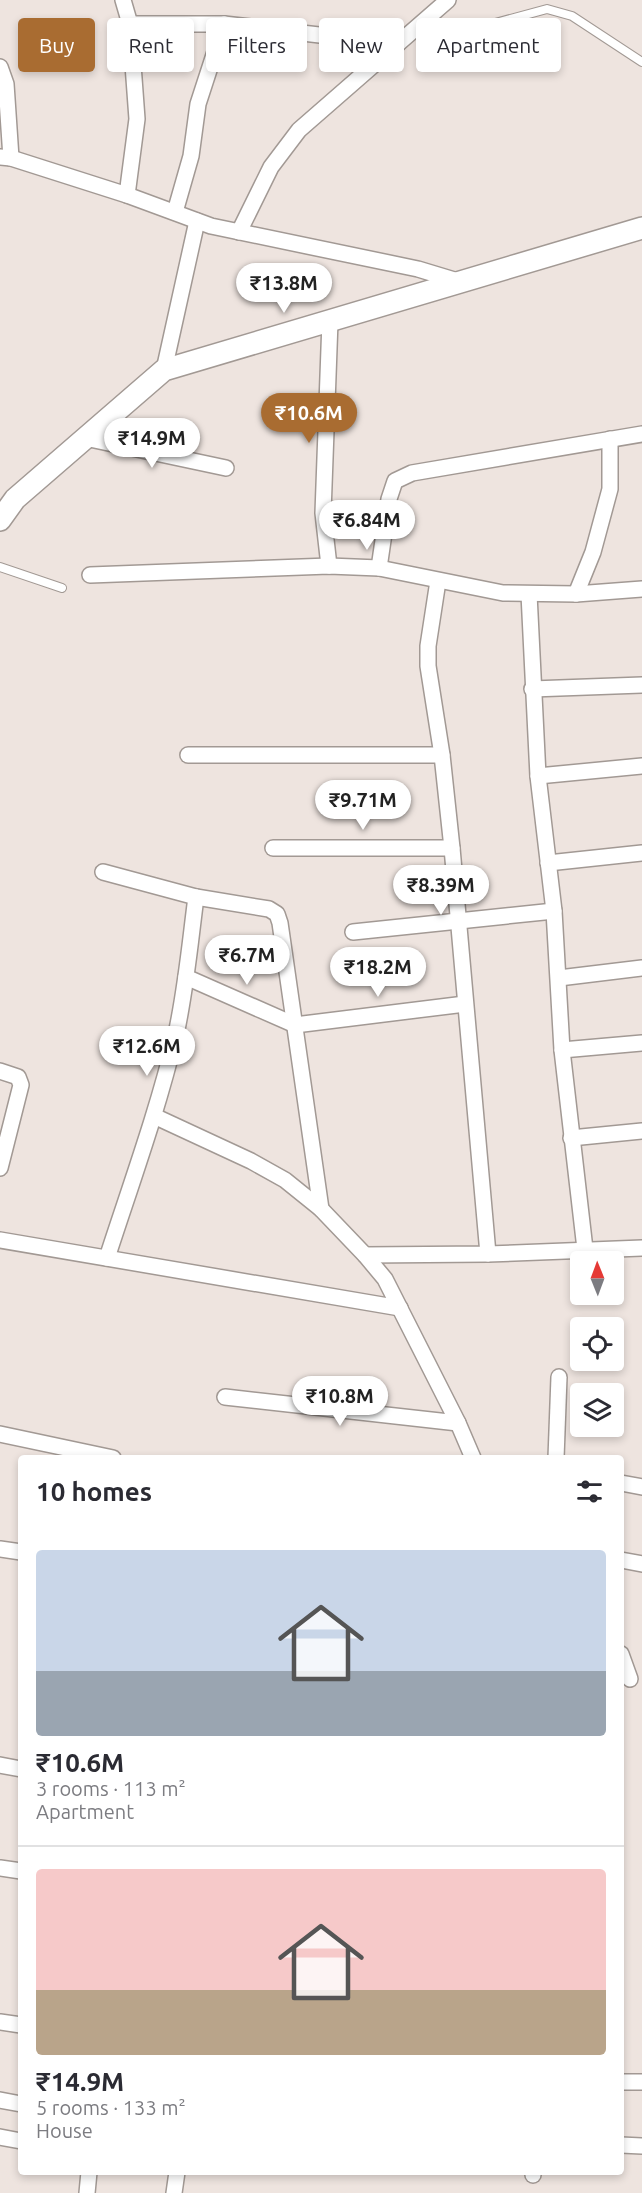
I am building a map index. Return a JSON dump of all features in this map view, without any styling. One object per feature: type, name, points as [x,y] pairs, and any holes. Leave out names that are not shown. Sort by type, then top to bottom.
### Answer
[{"type":"street","points":[[123,0],[128,18]]},
{"type":"street","points":[[429,18],[448,0]]},
{"type":"street","points":[[404,39],[416,30]]},
{"type":"street","points":[[0,68],[3,84],[5,158],[127,195],[197,221],[239,232],[418,269],[461,282]]},
{"type":"street","points":[[127,195],[137,119],[134,72]]},
{"type":"street","points":[[175,212],[191,156],[198,104],[208,72]]},
{"type":"street","points":[[239,232],[271,167],[299,130],[366,72]]},
{"type":"street","points":[[164,370],[197,221]]},
{"type":"street","points":[[0,520],[15,499],[164,370],[642,228]]},
{"type":"street","points":[[329,566],[323,513],[330,321]]},
{"type":"street","points":[[379,568],[389,499],[395,481],[411,473],[642,434]]},
{"type":"street","points":[[85,438],[226,468]]},
{"type":"street","points":[[576,594],[592,552],[610,489],[616,439]]},
{"type":"street","points":[[90,575],[329,566],[379,568],[503,593],[576,594],[642,589]]},
{"type":"street","points":[[438,581],[428,646],[428,666],[442,755],[452,848],[488,1254]]},
{"type":"street","points":[[528,594],[538,776],[554,911],[562,1050],[585,1250]]},
{"type":"street","points":[[532,689],[642,685]]},
{"type":"street","points":[[188,755],[442,755]]},
{"type":"street","points":[[538,776],[642,766]]},
{"type":"street","points":[[273,848],[452,848]]},
{"type":"street","points":[[548,863],[642,853]]},
{"type":"street","points":[[102,872],[196,897],[258,906],[277,914],[321,1209]]},
{"type":"street","points":[[106,1258],[154,1116],[176,1033],[196,897]]},
{"type":"street","points":[[353,932],[554,911]]},
{"type":"street","points":[[559,978],[642,968]]},
{"type":"street","points":[[186,977],[295,1025],[465,1004]]},
{"type":"street","points":[[562,1050],[642,1042]]},
{"type":"street","points":[[0,1071],[14,1074],[21,1081],[5,1136],[0,1168]]},
{"type":"street","points":[[154,1116],[251,1161],[285,1180],[321,1209],[365,1254],[385,1279],[458,1423],[472,1455]]},
{"type":"street","points":[[572,1138],[642,1131]]},
{"type":"street","points":[[0,1240],[400,1308]]},
{"type":"street","points":[[365,1254],[488,1254],[642,1248]]},
{"type":"street","points":[[556,1455],[558,1377]]},
{"type":"street","points":[[225,1397],[458,1423]]},
{"type":"street","points":[[0,1434],[100,1455]]},
{"type":"street","points":[[624,1484],[642,1487]]},
{"type":"street","points":[[0,1549],[18,1552]]},
{"type":"street","points":[[624,1561],[642,1564]]},
{"type":"street","points":[[624,1662],[631,1679]]},
{"type":"street","points":[[0,1766],[18,1769]]},
{"type":"street","points":[[0,1868],[18,1871]]},
{"type":"street","points":[[0,2022],[18,2025]]},
{"type":"street","points":[[624,2082],[642,2082]]},
{"type":"street","points":[[0,2100],[18,2103]]},
{"type":"street","points":[[0,2138],[18,2141]]},
{"type":"street","points":[[624,2145],[642,2146]]},
{"type":"street","points":[[87,2193],[90,2175]]},
{"type":"street","points":[[174,2193],[177,2175]]},
{"type":"lane","points":[[514,18],[547,9],[572,16],[642,62]]},
{"type":"lane","points":[[0,567],[63,588]]}]
